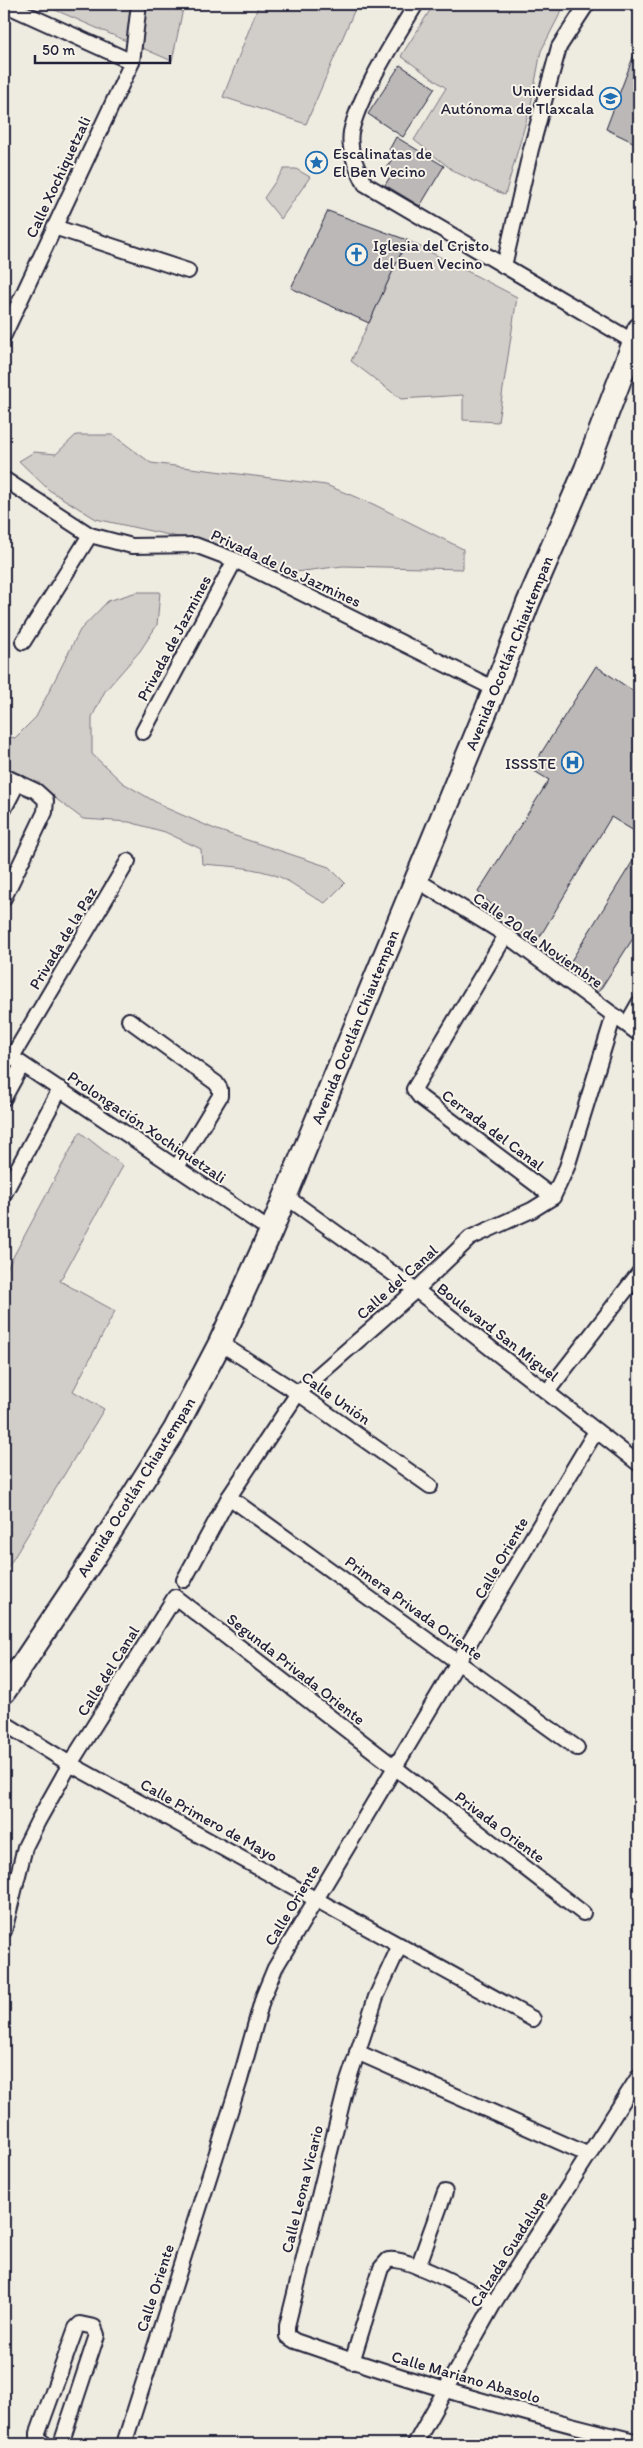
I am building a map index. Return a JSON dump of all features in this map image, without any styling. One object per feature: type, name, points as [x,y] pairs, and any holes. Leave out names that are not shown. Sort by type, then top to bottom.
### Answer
[{"type":"main road","name":"Avenida Ocotlán Chiautempan","points":[[4,1692],[174,1430],[220,1342],[271,1231],[495,689],[534,587],[586,469],[637,339]]},
{"type":"street","points":[[4,4],[132,62]]},
{"type":"street","name":"Calle Xochiquetzali","points":[[4,335],[132,62],[139,4]]},
{"type":"street","points":[[416,4],[390,47],[360,108],[351,134],[353,160],[365,184],[504,266],[637,339]]},
{"type":"street","points":[[504,266],[531,149],[559,47],[587,4]]},
{"type":"street","points":[[54,227],[188,271]]},
{"type":"street","name":"Privada de los Jazmines","points":[[4,479],[90,535],[132,546],[194,545],[235,560],[495,689]]},
{"type":"street","points":[[23,642],[90,535]]},
{"type":"street","name":"Privada de Jazmines","points":[[143,732],[235,560]]},
{"type":"street","points":[[4,776],[36,791],[46,800],[45,812],[4,898]]},
{"type":"street","points":[[4,809],[18,782]]},
{"type":"street","name":"Privada de la Paz","points":[[4,1098],[13,1058],[128,862]]},
{"type":"street","name":"Calle 20 de Noviembre","points":[[415,879],[506,935],[639,1034]]},
{"type":"street","name":"Cerrada del Canal","points":[[506,935],[414,1089],[420,1097],[553,1196]]},
{"type":"street","points":[[627,1024],[639,1003]]},
{"type":"street","points":[[553,1196],[567,1167],[614,1015]]},
{"type":"street","points":[[129,1020],[216,1083],[220,1089],[220,1096],[177,1167]]},
{"type":"street","name":"Prolongación Xochiquetzali","points":[[13,1058],[271,1231]]},
{"type":"street","points":[[4,1194],[60,1089]]},
{"type":"street","name":"Boulevard San Miguel","points":[[285,1196],[416,1290],[639,1464]]},
{"type":"street","name":"Calle del Canal","points":[[184,1580],[229,1497],[298,1393],[416,1290],[470,1238],[532,1210],[553,1196]]},
{"type":"street","points":[[547,1392],[639,1274]]},
{"type":"street","name":"Calle Unión","points":[[220,1342],[298,1393],[430,1486]]},
{"type":"street","name":"Calle Oriente","points":[[124,2444],[240,2080],[263,1997],[292,1937],[460,1662],[596,1430]]},
{"type":"street","name":"Primera Privada Oriente","points":[[229,1497],[577,1748]]},
{"type":"street","name":"Calle del Canal","points":[[4,1931],[25,1847],[70,1764],[175,1597]]},
{"type":"street","name":"Segunda Privada Oriente","points":[[175,1597],[395,1768]]},
{"type":"street","name":"Calle Primero de Mayo","points":[[4,1723],[70,1764],[533,2019]]},
{"type":"street","name":"Privada Oriente","points":[[395,1768],[583,1912]]},
{"type":"street","name":"Calle Leona Vicario","points":[[287,2336],[287,2326],[346,2087],[376,1997],[400,1945]]},
{"type":"street","points":[[357,2052],[589,2155]]},
{"type":"street","name":"Calzada Guadalupe","points":[[415,2444],[494,2303],[639,2076]]},
{"type":"street","points":[[418,2267],[445,2192]]},
{"type":"street","points":[[352,2362],[381,2268],[388,2260],[398,2260],[418,2267],[494,2303]]},
{"type":"street","points":[[45,2444],[38,2439],[38,2433],[76,2328],[80,2324],[86,2323],[94,2327],[97,2335],[61,2444]]},
{"type":"street","name":"Calle Mariano Abasolo","points":[[287,2336],[295,2341],[352,2362],[444,2390],[639,2442]]},
{"type":"shaded area","points":[[44,4],[184,4],[172,61],[44,5]]},
{"type":"shaded area","points":[[259,4],[357,4],[306,124],[223,97]]},
{"type":"shaded area","points":[[434,4],[565,4],[541,51],[531,104],[505,195],[455,172],[414,140],[446,88],[401,56]]},
{"type":"shaded area","points":[[284,169],[296,169],[310,177],[281,219],[264,198]]},
{"type":"shaded area","points":[[407,240],[517,297],[498,422],[463,420],[463,395],[401,399],[351,361]]},
{"type":"shaded area","points":[[76,435],[113,435],[151,463],[326,485],[373,504],[463,549],[463,569],[343,566],[280,574],[210,544],[96,519],[49,490],[19,461],[34,452],[56,454]]},
{"type":"shaded area","points":[[137,592],[160,592],[157,625],[140,651],[105,691],[92,717],[92,754],[123,783],[166,808],[217,830],[329,867],[345,883],[325,903],[286,880],[271,874],[241,867],[202,864],[201,849],[165,832],[129,822],[83,819],[40,787],[4,772],[4,736],[15,738],[36,717],[80,630],[108,601]]},
{"type":"shaded area","points":[[80,1132],[123,1166],[60,1281],[115,1311],[73,1391],[104,1409],[4,1574],[4,1274]]},
{"type":"building","points":[[638,44],[639,132],[635,143],[606,129]]},
{"type":"building","points":[[400,65],[435,88],[403,137],[368,114]]},
{"type":"building","points":[[396,137],[444,166],[420,206],[385,185],[393,172],[387,167],[395,154],[389,150]]},
{"type":"building","points":[[328,211],[407,240],[369,323],[291,288]]},
{"type":"building","points":[[596,666],[639,695],[639,834],[611,817],[535,945],[478,892],[549,780],[531,769]]},
{"type":"building","points":[[639,851],[639,929],[598,993],[566,969]]},
{"type":"place","name":"Universidad Autónoma de Tlaxcala","points":[[610,99]]},
{"type":"place","name":"Escalinatas de El Ben Vecino","points":[[317,162]]},
{"type":"place","name":"Iglesia del Cristo del Buen Vecino","points":[[357,254]]},
{"type":"place","name":"ISSSTE","points":[[572,763]]}]
